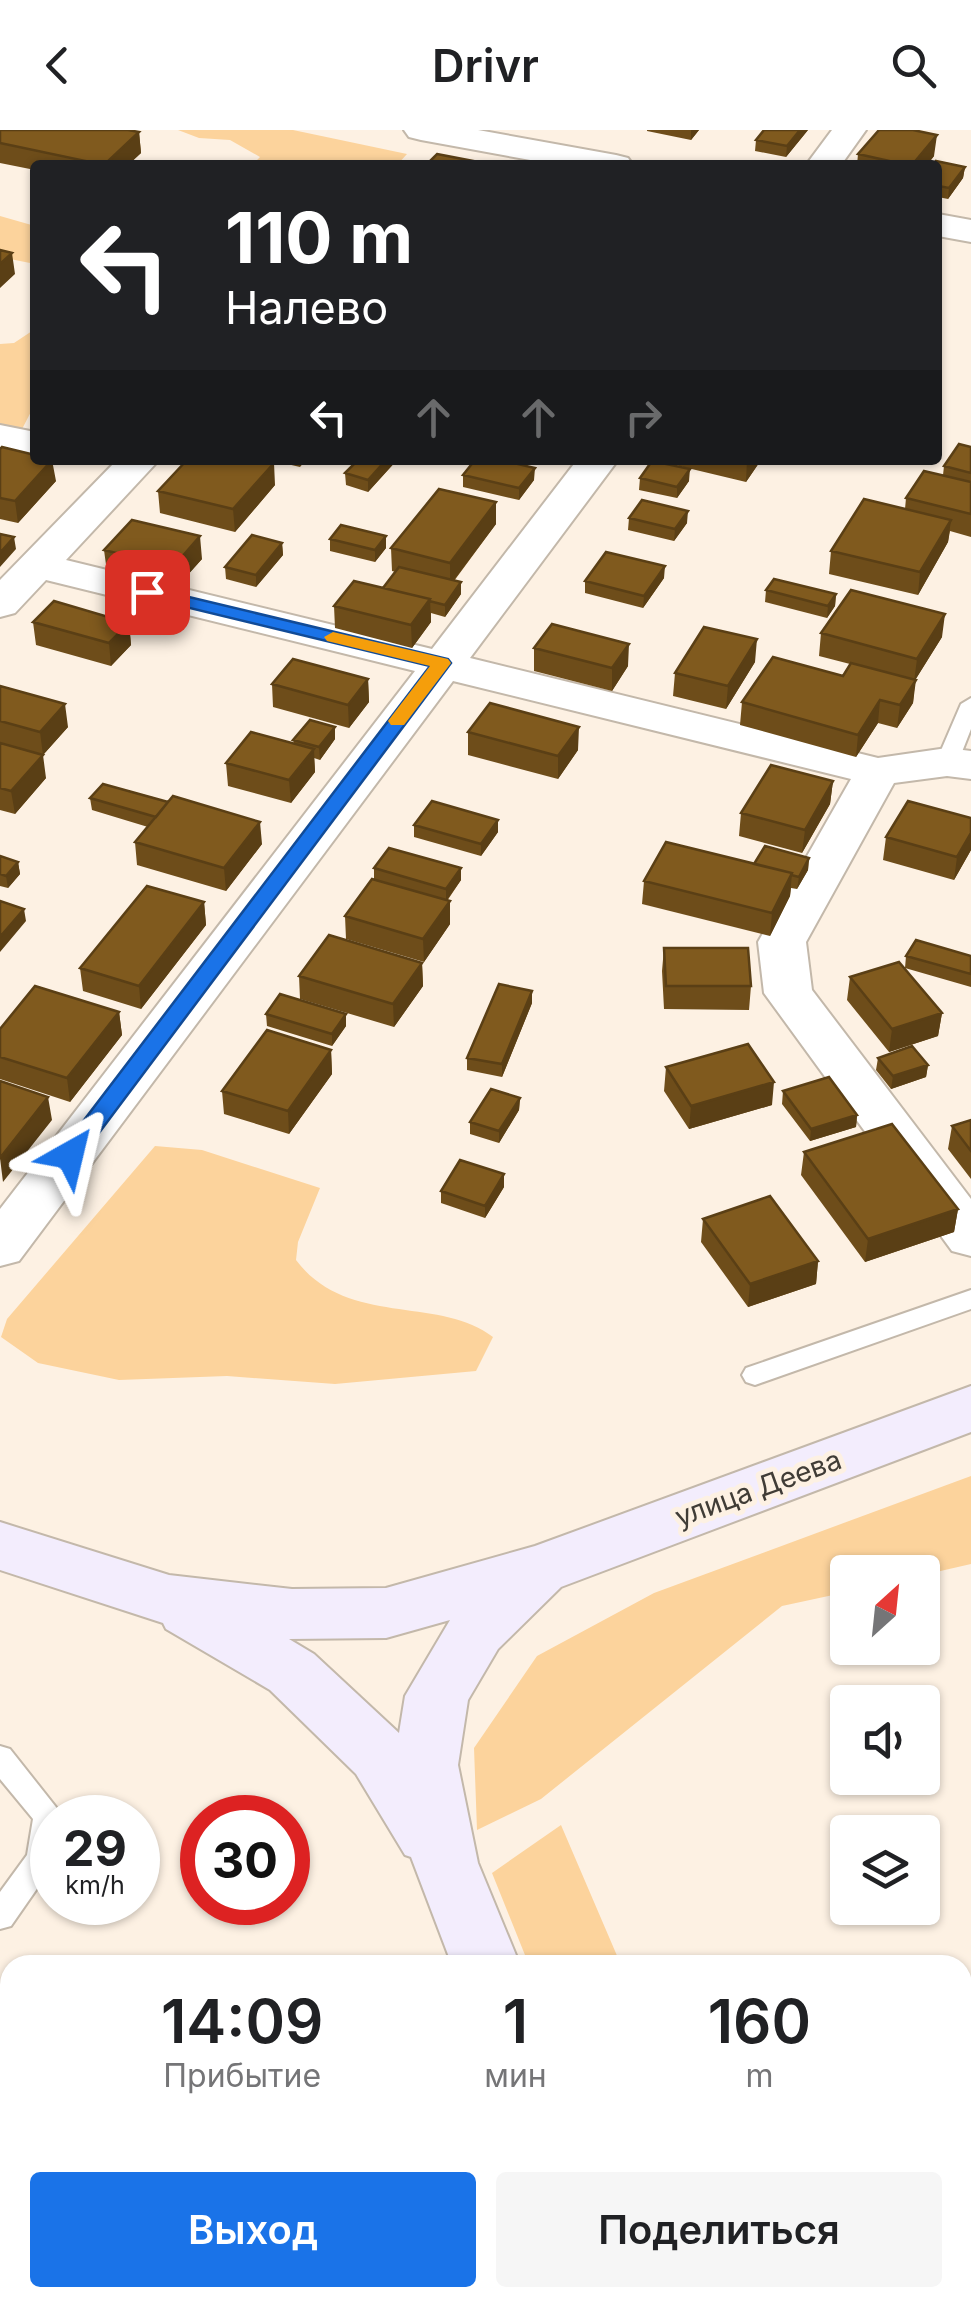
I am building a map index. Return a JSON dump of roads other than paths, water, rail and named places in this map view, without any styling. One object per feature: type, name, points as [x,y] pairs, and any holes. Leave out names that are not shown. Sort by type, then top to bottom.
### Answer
[{"type":"main road","name":"улица Деева","points":[[169,1600],[292,1614],[386,1613],[544,1568],[971,1408]]},
{"type":"main road","points":[[0,1546],[169,1600],[292,1672],[379,1755],[445,1863],[482,1955]]},
{"type":"main road","points":[[445,1863],[426,1765],[437,1696],[476,1631],[544,1568]]},
{"type":"street","points":[[827,160],[849,130]]},
{"type":"street","points":[[414,160],[430,132],[588,160]]},
{"type":"street","points":[[942,225],[971,231]]},
{"type":"street","points":[[0,437],[30,443]]},
{"type":"street","points":[[0,604],[123,465]]},
{"type":"street","points":[[0,1247],[594,465]]},
{"type":"street","points":[[36,566],[878,772],[959,763]]},
{"type":"street","points":[[878,772],[782,942],[788,992],[971,1237]]},
{"type":"lane","points":[[959,763],[971,704]]},
{"type":"lane","points":[[755,1376],[971,1299]]},
{"type":"lane","points":[[0,1758],[48,1816],[41,1859],[0,1916]]}]
